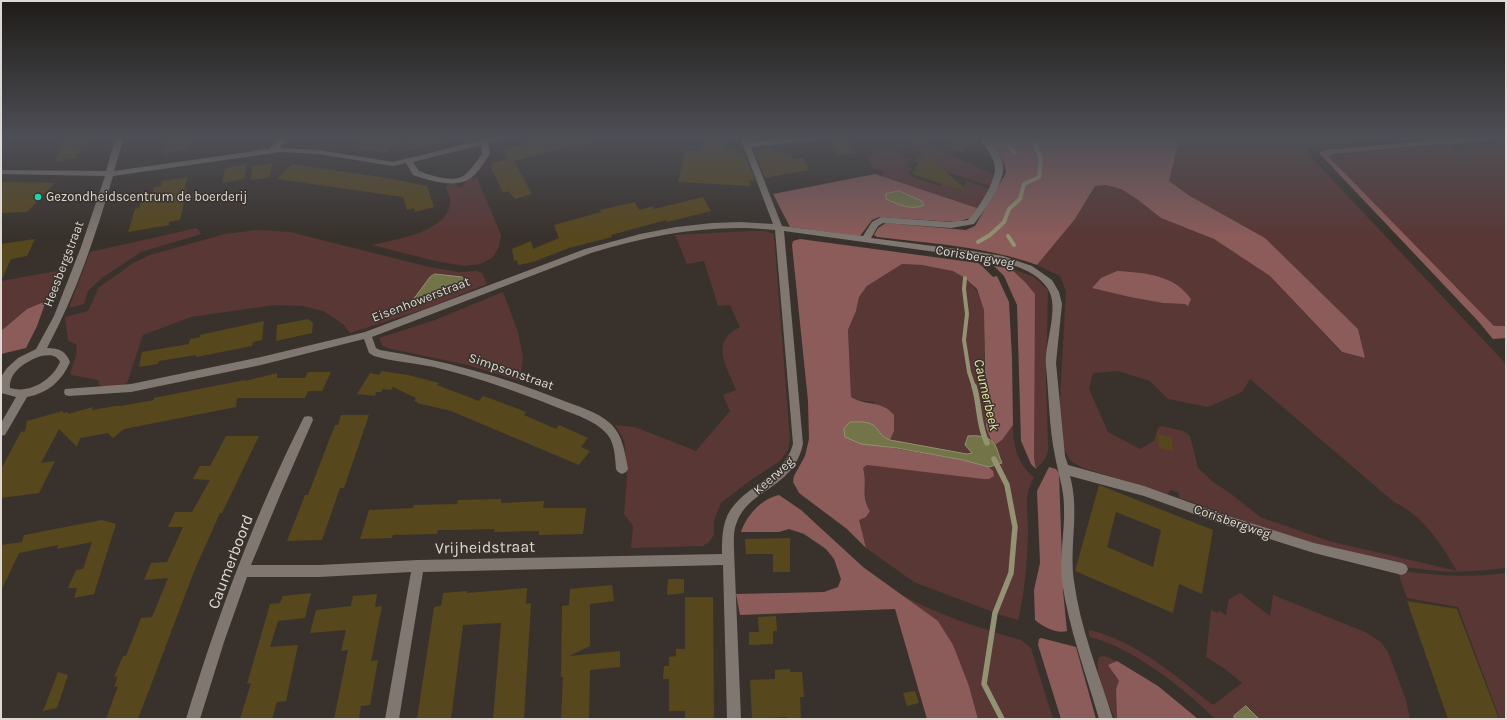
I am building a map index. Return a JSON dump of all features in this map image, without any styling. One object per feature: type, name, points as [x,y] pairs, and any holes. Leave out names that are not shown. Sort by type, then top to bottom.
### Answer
[{"type":"street","name":"Heesbergstraat","points":[[40,352],[60,313],[111,171]]},
{"type":"street","points":[[1,172],[110,174],[133,171]]},
{"type":"street","points":[[414,171],[416,173],[450,180],[460,180],[472,171]]},
{"type":"street","name":"Keerweg","points":[[734,719],[729,559],[729,532],[731,522],[735,513],[744,502],[791,465],[798,454],[779,228],[757,171]]},
{"type":"street","points":[[865,240],[875,224],[881,220],[951,225],[971,222],[996,182],[999,171]]},
{"type":"street","name":"Eisenhowerstraat","points":[[69,392],[131,388],[261,361],[367,335],[556,262],[617,242],[674,230],[703,227],[730,225],[779,228]]},
{"type":"street","name":"Corisbergweg","points":[[779,228],[1007,260],[1029,268],[1043,277],[1052,286],[1056,294],[1057,304],[1051,363],[1060,456],[1068,488],[1070,507],[1067,553],[1068,581],[1076,621],[1106,719]]},
{"type":"street","name":"Simpsonstraat","points":[[367,335],[372,350],[378,353],[447,365],[490,377],[592,417],[609,427],[614,434],[619,448],[622,469]]},
{"type":"street","points":[[40,352],[54,352],[64,357],[64,369],[59,375],[43,387],[24,393],[16,393],[6,390],[3,382],[3,375],[19,361],[40,352]]},
{"type":"street","points":[[1,432],[24,393]]},
{"type":"street","name":"Caumerboord","points":[[193,719],[242,571],[285,469],[308,420]]},
{"type":"street","name":"Corisbergweg","points":[[1064,468],[1144,491],[1314,548],[1402,569]]},
{"type":"street","name":"Vrijheidstraat","points":[[242,571],[319,571],[418,566],[729,559]]},
{"type":"street","points":[[392,719],[418,566]]},
{"type":"shaded area","points":[[881,171],[910,171],[907,174],[913,176],[912,177],[940,186],[942,183],[961,190],[967,181],[989,189],[977,208],[881,176],[884,172]]},
{"type":"shaded area","points":[[943,171],[985,171],[996,176],[990,186]]},
{"type":"shaded area","points":[[1006,171],[1172,171],[1169,181],[1190,196],[1265,238],[1358,329],[1365,358],[1342,352],[1270,276],[1214,239],[1161,218],[1137,199],[1121,189],[1106,185],[1095,186],[1075,219],[1037,265],[979,250],[877,237],[874,235],[878,228],[886,223],[966,230],[975,226],[1006,173]]},
{"type":"shaded area","points":[[1172,171],[1324,171],[1506,364],[1506,568],[1468,571],[1457,571],[1449,571],[1440,571],[1398,566],[1366,559],[1303,542],[1272,531],[1180,498],[1178,492],[1170,490],[1168,494],[1083,468],[1070,460],[1062,445],[1059,419],[1066,291],[1060,276],[1037,265],[1075,219],[1095,186],[1106,185],[1121,189],[1138,199],[1161,218],[1214,239],[1270,276],[1341,352],[1364,358],[1358,329],[1265,238],[1190,196],[1169,181]],"holes":[[[1101,278],[1191,299],[1185,304],[1163,303],[1093,287]],[[1118,371],[1150,381],[1168,399],[1208,407],[1242,392],[1250,379],[1394,502],[1405,508],[1423,523],[1438,541],[1457,571],[1329,541],[1260,517],[1230,493],[1213,482],[1198,468],[1190,436],[1183,431],[1162,426],[1158,428],[1154,441],[1140,449],[1108,432],[1089,389],[1093,373]]]},
{"type":"shaded area","points":[[1336,171],[1342,171],[1494,326],[1506,326],[1506,338],[1493,339],[1478,321]]},
{"type":"shaded area","points":[[1342,171],[1506,171],[1506,326],[1494,326]]},
{"type":"shaded area","points":[[875,174],[977,208],[970,218],[957,222],[879,217],[872,220],[860,236],[790,227],[773,194]]},
{"type":"shaded area","points":[[477,178],[501,235],[499,247],[492,258],[480,264],[464,266],[435,261],[372,245],[425,231],[442,219],[448,211],[451,199],[445,187],[453,183],[461,188],[469,179]]},
{"type":"shaded area","points":[[899,191],[922,201],[924,205],[919,207],[910,207],[900,205],[886,199],[886,194]]},
{"type":"shaded area","points":[[197,228],[201,234],[141,252],[102,278],[88,291],[84,304],[69,308],[90,252]]},
{"type":"shaded area","points":[[257,230],[290,232],[429,267],[458,272],[477,271],[482,273],[487,284],[428,308],[350,333],[343,324],[323,311],[302,306],[275,305],[191,317],[143,335],[127,383],[113,386],[103,386],[99,385],[98,380],[71,375],[77,349],[76,344],[68,341],[65,317],[88,311],[99,287],[135,262],[150,255],[225,234]]},
{"type":"shaded area","points":[[765,231],[774,234],[790,440],[788,450],[780,461],[748,482],[721,503],[714,520],[714,535],[709,542],[703,546],[631,548],[633,526],[624,514],[627,477],[625,446],[623,438],[615,425],[635,427],[696,451],[730,411],[723,395],[736,390],[725,363],[723,347],[725,340],[731,333],[740,327],[730,305],[718,306],[704,261],[687,264],[675,235]]},
{"type":"shaded area","points":[[800,239],[978,263],[993,277],[997,276],[1009,302],[1013,425],[1002,440],[995,445],[991,440],[986,427],[984,310],[977,289],[965,278],[953,271],[922,265],[902,264],[867,286],[859,297],[856,311],[848,330],[851,397],[862,402],[884,407],[894,415],[894,431],[890,440],[883,438],[874,426],[881,446],[963,460],[989,467],[993,471],[994,476],[989,479],[983,479],[867,465],[863,468],[865,480],[865,500],[870,511],[866,517],[859,520],[866,548],[847,529],[799,493],[793,482],[794,476],[805,456],[809,439],[808,401],[792,245],[793,241]]},
{"type":"shaded area","points":[[902,264],[935,266],[954,271],[965,278],[974,287],[980,298],[985,318],[984,392],[986,417],[991,440],[973,436],[965,445],[972,453],[971,454],[890,440],[894,431],[874,402],[856,400],[851,397],[848,330],[856,311],[859,297],[867,286]]},
{"type":"shaded area","points":[[994,266],[1010,268],[1035,294],[1034,458],[1036,469],[1031,464],[1021,441],[1017,305],[1004,276]]},
{"type":"shaded area","points":[[1010,268],[1034,277],[1048,290],[1046,383],[1048,450],[1046,457],[1036,469],[1034,458],[1025,282]]},
{"type":"shaded area","points":[[57,271],[46,301],[27,309],[1,331],[1,281]]},
{"type":"shaded area","points":[[1117,271],[1158,276],[1176,284],[1191,299],[1188,306],[1185,304],[1163,303],[1130,297],[1092,288],[1101,278]]},
{"type":"shaded area","points":[[435,274],[462,277],[465,280],[456,289],[434,299],[413,304],[413,300],[430,277]]},
{"type":"shaded area","points":[[503,292],[518,332],[523,357],[520,381],[468,365],[392,349],[383,346],[379,338],[435,320]]},
{"type":"shaded area","points":[[46,301],[37,326],[26,348],[1,354],[1,331],[27,309]]},
{"type":"shaded area","points":[[850,422],[871,424],[884,437],[890,440],[967,454],[972,453],[965,445],[968,436],[987,438],[995,445],[1002,463],[989,467],[963,460],[897,448],[861,444],[845,437],[844,429]]},
{"type":"shaded area","points":[[1013,425],[1017,454],[1028,472],[1034,477],[1030,485],[1027,499],[1028,534],[1026,566],[1024,588],[1018,620],[914,582],[866,548],[858,520],[866,517],[870,511],[865,500],[865,480],[863,468],[867,465],[989,479],[993,471],[989,467],[1002,463],[995,445],[1002,440]]},
{"type":"shaded area","points":[[1049,467],[1056,469],[1059,473],[1063,591],[1067,631],[1063,632],[1050,629],[1035,620],[1034,590],[1040,563],[1037,491]]},
{"type":"shaded area","points":[[779,495],[801,510],[863,567],[938,621],[953,645],[969,686],[978,719],[927,719],[895,609],[740,615],[736,594],[824,592],[838,587],[841,579],[834,559],[826,549],[804,534],[789,529],[779,532],[741,532],[751,514],[761,504],[772,497]]},
{"type":"shaded area","points":[[1397,570],[1452,576],[1492,575],[1506,573],[1506,719],[1500,719],[1458,607],[1407,598]]},
{"type":"shaded area","points":[[1240,593],[1270,616],[1273,595],[1365,632],[1381,642],[1388,652],[1406,700],[1410,719],[1259,719],[1250,709],[1234,716],[1234,719],[1215,719],[1189,695],[1156,670],[1122,649],[1089,637],[1089,630],[1107,635],[1123,642],[1170,671],[1213,705],[1242,683],[1225,669],[1206,657],[1211,610],[1218,613],[1219,611],[1226,615],[1229,599]]},
{"type":"shaded area","points":[[900,594],[914,602],[959,620],[1021,640],[1031,648],[1053,719],[978,719],[969,686],[938,621]]},
{"type":"shaded area","points":[[1041,638],[1076,647],[1096,719],[1061,719],[1038,645],[1039,639]]},
{"type":"shaded area","points":[[1104,656],[1117,661],[1114,662],[1114,675],[1119,681],[1116,689],[1117,719],[1115,719],[1112,713],[1098,671],[1099,657]]},
{"type":"shaded area","points":[[1117,661],[1158,686],[1198,719],[1117,719],[1116,689],[1119,681],[1108,665]]},
{"type":"shaded area","points":[[1246,706],[1259,719],[1234,719],[1234,716]]},
{"type":"building","points":[[224,171],[246,171],[244,179],[222,183]]},
{"type":"building","points":[[252,171],[271,171],[270,177],[251,180]]},
{"type":"building","points":[[285,171],[337,171],[387,178],[427,186],[434,207],[415,212],[414,208],[407,210],[403,197],[277,179]]},
{"type":"building","points":[[493,171],[519,171],[532,194],[515,199],[508,191],[503,193]]},
{"type":"building","points":[[681,171],[751,171],[755,180],[748,181],[751,186],[678,182]]},
{"type":"building","points":[[762,171],[806,171],[765,178]]},
{"type":"building","points":[[914,171],[945,171],[969,192],[968,192],[912,174]]},
{"type":"building","points":[[188,177],[184,190],[187,189],[180,220],[169,222],[169,225],[128,232],[135,209],[139,208],[141,202],[151,200],[154,187],[161,186],[162,181]]},
{"type":"building","points":[[1,182],[55,183],[27,212],[1,213]]},
{"type":"building","points":[[703,197],[711,211],[667,222],[666,220],[611,235],[612,237],[569,248],[533,262],[518,265],[517,260],[514,261],[512,249],[531,241],[533,249],[559,238],[554,225],[601,212],[600,210],[635,202],[639,210],[654,206],[654,209]]},
{"type":"building","points":[[35,239],[27,256],[11,259],[1,281],[1,244]]},
{"type":"building","points":[[308,319],[313,323],[312,333],[276,341],[277,325]]},
{"type":"building","points":[[264,321],[262,340],[253,342],[252,346],[196,357],[196,355],[159,361],[158,364],[139,367],[142,352],[189,344],[190,339],[200,337],[200,335]]},
{"type":"building","points":[[382,371],[408,375],[439,383],[437,385],[479,401],[483,396],[508,405],[526,412],[524,415],[556,429],[559,425],[588,438],[581,447],[590,451],[579,465],[451,411],[417,403],[418,402],[414,401],[416,398],[393,387],[391,390],[383,389],[381,392],[376,392],[375,396],[357,394],[370,373],[379,375]]},
{"type":"building","points":[[308,372],[331,372],[322,391],[308,391],[305,398],[237,398],[236,407],[124,429],[113,438],[108,433],[80,438],[77,447],[59,429],[41,463],[55,461],[39,493],[1,498],[1,469],[21,432],[25,431],[27,421],[63,411],[63,413],[68,412],[68,414],[93,407],[92,410],[154,400],[154,398],[245,381],[277,373],[277,378],[305,378]]},
{"type":"building","points":[[341,415],[369,415],[344,488],[340,488],[322,540],[287,541],[305,495],[308,495],[335,425],[338,425]]},
{"type":"building","points":[[1158,434],[1172,437],[1173,451],[1159,448]]},
{"type":"building","points":[[226,436],[259,436],[222,513],[220,513],[195,569],[138,719],[106,719],[118,686],[114,687],[118,676],[114,677],[123,656],[126,656],[141,618],[152,617],[168,578],[144,580],[151,563],[167,562],[183,527],[168,527],[175,512],[192,512],[210,480],[193,479],[200,466],[210,466]]},
{"type":"building","points":[[1099,485],[1213,530],[1202,594],[1179,584],[1173,613],[1075,571]],"holes":[[[1116,512],[1161,530],[1153,567],[1107,547]]]},
{"type":"building","points":[[501,499],[501,503],[544,501],[543,508],[586,508],[583,534],[539,535],[539,531],[494,532],[495,529],[438,530],[437,534],[393,535],[392,538],[360,539],[369,510],[413,508],[414,505],[457,504],[458,500]]},
{"type":"building","points":[[102,520],[116,524],[94,594],[74,598],[77,588],[68,588],[76,570],[83,569],[92,542],[57,549],[58,545],[19,553],[1,591],[1,545],[22,542],[24,535]]},
{"type":"building","points":[[790,538],[790,572],[773,572],[773,554],[746,554],[745,539]]},
{"type":"building","points":[[668,579],[684,579],[684,593],[667,595]]},
{"type":"building","points":[[612,585],[614,601],[590,604],[590,646],[569,656],[620,651],[620,667],[590,670],[589,719],[561,719],[563,677],[561,677],[562,606],[569,605],[570,589]]},
{"type":"building","points":[[527,588],[526,604],[531,603],[524,719],[493,719],[501,623],[463,625],[451,719],[417,719],[434,607],[441,606],[443,593],[467,591],[467,593]]},
{"type":"building","points":[[311,593],[305,618],[278,621],[270,647],[298,645],[286,701],[277,702],[272,719],[240,719],[251,683],[247,684],[270,604],[280,603],[283,596]]},
{"type":"building","points":[[377,594],[375,607],[382,606],[371,661],[378,660],[370,705],[361,706],[359,719],[334,719],[348,650],[341,651],[346,630],[310,633],[316,610],[351,606],[353,596]]},
{"type":"building","points":[[685,597],[713,597],[714,719],[685,719],[685,711],[669,711],[669,679],[663,679],[664,666],[669,666],[669,657],[676,656],[676,649],[685,649]]},
{"type":"building","points":[[1407,601],[1457,609],[1499,719],[1448,719]]},
{"type":"building","points":[[776,616],[777,631],[773,631],[773,644],[749,645],[749,632],[759,632],[758,617]]},
{"type":"building","points":[[790,669],[790,672],[802,672],[804,697],[800,697],[801,719],[787,719],[787,717],[752,719],[750,680],[775,679],[775,670]]},
{"type":"building","points":[[58,672],[68,675],[57,708],[43,711]]},
{"type":"building","points":[[915,691],[919,703],[907,706],[903,693]]},
{"type":"waterway","points":[[978,242],[990,235],[1004,222],[1009,209],[1020,199],[1024,184],[1039,177],[1040,171]]},
{"type":"waterway","name":"Caumerbeek","points":[[1008,236],[1014,245]]},
{"type":"waterway","name":"Caumerbeek","points":[[965,278],[964,289],[967,314],[964,340],[969,372],[974,387]]},
{"type":"waterway","name":"Caumerbeek","points":[[974,386],[982,429],[987,443]]},
{"type":"waterway","name":"Caumerbeek","points":[[994,459],[1007,485],[1015,527],[1011,573],[995,613],[984,684],[1002,719]]},
{"type":"place","name":"Gezondheidscentrum de boerderij","points":[[38,197]]}]
